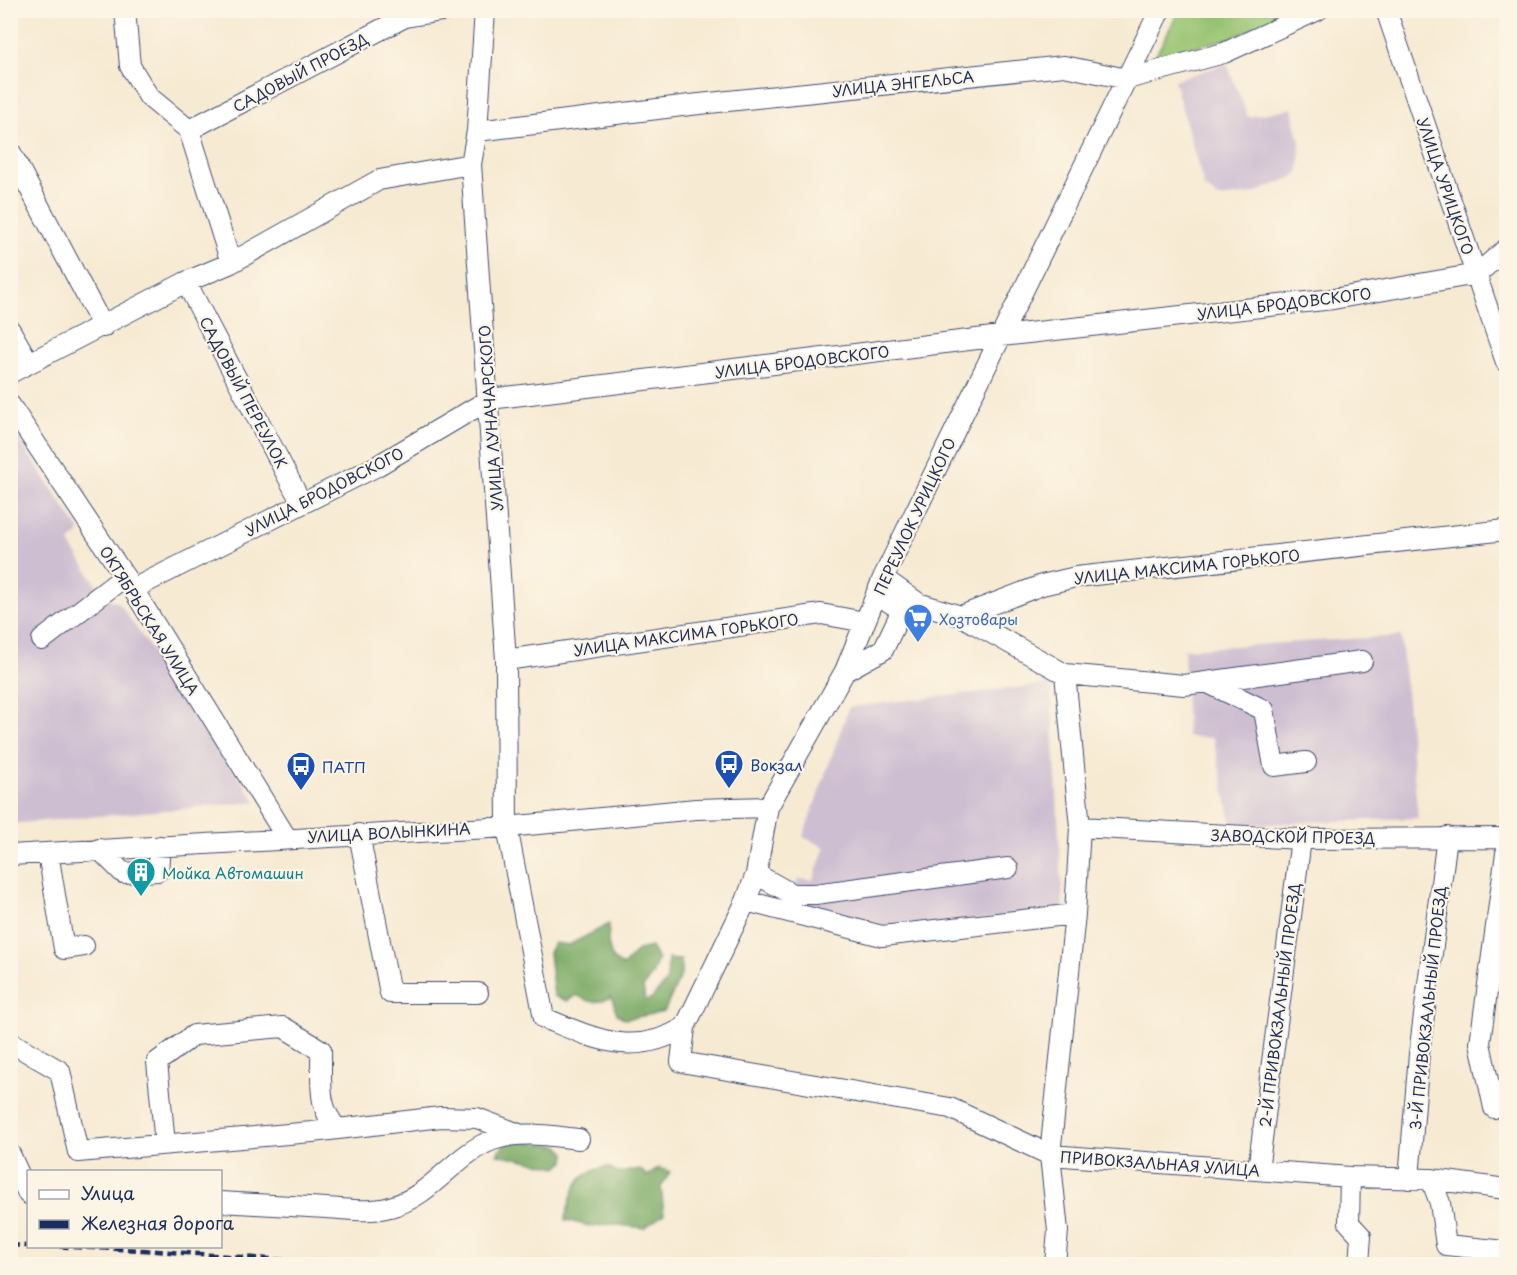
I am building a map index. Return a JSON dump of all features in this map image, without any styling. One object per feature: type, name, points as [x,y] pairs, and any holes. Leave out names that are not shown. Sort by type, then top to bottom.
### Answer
[{"type":"street","points":[[124,10],[130,66],[149,97],[189,130],[231,263]]},
{"type":"street","name":"САДОВЫЙ ПРОЕЗД","points":[[189,130],[405,17],[448,10]]},
{"type":"street","name":"УЛИЦА ЛУНАЧАРСКОГО","points":[[485,10],[477,131],[471,164],[490,399],[506,660],[507,826],[544,1018],[600,1040],[641,1045],[685,1027]]},
{"type":"street","name":"ПЕРЕУЛОК УРИЦКОГО","points":[[685,1027],[746,901],[756,874],[768,807],[845,671],[880,586],[1160,10]]},
{"type":"street","name":"УЛИЦА ЭНГЕЛЬСА","points":[[477,131],[690,105],[1064,66],[1127,79],[1224,53],[1318,10]]},
{"type":"street","name":"УЛИЦА УРИЦКОГО","points":[[1386,10],[1506,362]]},
{"type":"street","points":[[10,151],[103,327]]},
{"type":"street","points":[[10,373],[103,327],[186,282],[231,263],[379,180],[471,164]]},
{"type":"street","points":[[1477,274],[1506,249]]},
{"type":"street","name":"УЛИЦА БРОДОВСКОГО","points":[[42,640],[128,583],[377,466],[490,399],[1000,336],[1334,298],[1477,274]]},
{"type":"street","name":"САДОВЫЙ ПЕРЕУЛОК","points":[[186,282],[301,502]]},
{"type":"street","points":[[10,330],[29,363]]},
{"type":"street","name":"ОКТЯБРЬСКАЯ УЛИЦА","points":[[10,405],[128,583],[286,837]]},
{"type":"street","name":"УЛИЦА МАКСИМА ГОРЬКОГО","points":[[962,616],[1042,585],[1076,577],[1506,531]]},
{"type":"street","points":[[880,586],[918,603],[962,616],[1065,674],[1184,685],[1362,661]]},
{"type":"street","points":[[845,671],[883,650],[902,610],[880,586]]},
{"type":"street","name":"УЛИЦА МАКСИМА ГОРЬКОГО","points":[[506,660],[821,614],[865,622]]},
{"type":"street","points":[[1055,1264],[1058,1231],[1050,1155],[1075,914],[1080,827],[1065,674]]},
{"type":"street","points":[[1206,682],[1264,710],[1274,766],[1306,762]]},
{"type":"street","name":"УЛИЦА ВОЛЫНКИНА","points":[[10,855],[286,837],[507,826],[696,809],[768,807]]},
{"type":"street","name":"ЗАВОДСКОЙ ПРОЕЗД","points":[[1080,827],[1301,839],[1506,838]]},
{"type":"street","points":[[359,834],[390,993],[478,993]]},
{"type":"street","name":"3-Й ПРИВОКЗАЛЬНЫЙ ПРОЕЗД","points":[[1409,1179],[1419,1054],[1447,837]]},
{"type":"street","name":"2-Й ПРИВОКЗАЛЬНЫЙ ПРОЕЗД","points":[[1258,1170],[1301,839]]},
{"type":"street","points":[[48,853],[64,949],[84,946]]},
{"type":"street","points":[[1494,1108],[1480,1043],[1506,853]]},
{"type":"street","points":[[756,874],[792,894],[815,894],[1008,868]]},
{"type":"street","points":[[746,901],[882,936],[1075,914]]},
{"type":"street","points":[[165,1144],[157,1062],[194,1035],[283,1027],[321,1050],[322,1103],[327,1118],[338,1129]]},
{"type":"street","name":"ПРИВОКЗАЛЬНАЯ УЛИЦА","points":[[685,1027],[681,1062],[950,1108],[1050,1155],[1350,1178],[1431,1179],[1506,1189]]},
{"type":"street","points":[[10,1042],[60,1071],[78,1152],[441,1118],[477,1118],[519,1134],[579,1139]]},
{"type":"street","points":[[222,1202],[358,1210],[389,1208],[414,1198],[440,1180],[476,1149],[492,1140],[519,1134]]},
{"type":"street","points":[[10,1154],[22,1195]]},
{"type":"street","points":[[1350,1178],[1348,1223],[1361,1236],[1359,1264]]},
{"type":"street","points":[[1431,1179],[1440,1203],[1446,1245],[1506,1251]]},
{"type":"shaded area","points":[[1227,64],[1248,117],[1292,108],[1300,142],[1300,160],[1298,175],[1252,194],[1218,198],[1204,187],[1174,80]]},
{"type":"shaded area","points":[[10,426],[80,531],[69,543],[105,597],[119,603],[256,802],[11,824]]},
{"type":"shaded area","points":[[1401,636],[1418,818],[1232,825],[1213,738],[1187,737],[1184,649]]},
{"type":"shaded area","points":[[1051,684],[1063,909],[903,930],[791,902],[798,879],[813,880],[825,847],[803,837],[849,707]]},
{"type":"green space","points":[[1179,11],[1297,11],[1228,39],[1156,55]]},
{"type":"green space","points":[[609,924],[608,944],[613,960],[623,966],[638,950],[651,947],[658,959],[652,975],[643,987],[645,1000],[651,999],[667,981],[668,959],[681,960],[681,975],[664,1012],[625,1019],[617,1014],[612,997],[594,1002],[577,995],[567,1001],[554,996],[549,953],[554,943],[569,945]]},
{"type":"green space","points":[[507,1141],[558,1145],[566,1153],[565,1162],[557,1167],[497,1154]]},
{"type":"green space","points":[[608,1167],[618,1173],[640,1169],[647,1176],[659,1168],[670,1172],[661,1187],[664,1214],[644,1228],[611,1224],[593,1227],[565,1220],[577,1184],[588,1173]]},
{"type":"railway","points":[[10,1245],[27,1246]]},
{"type":"railway","points":[[94,1248],[339,1264]]},
{"type":"place","name":"Хозтовары","points":[[918,644]]},
{"type":"place","name":"Вокзал","points":[[729,790]]},
{"type":"place","name":"ПАТП","points":[[301,792]]},
{"type":"place","name":"Мойка Автомашин","points":[[141,898]]}]
